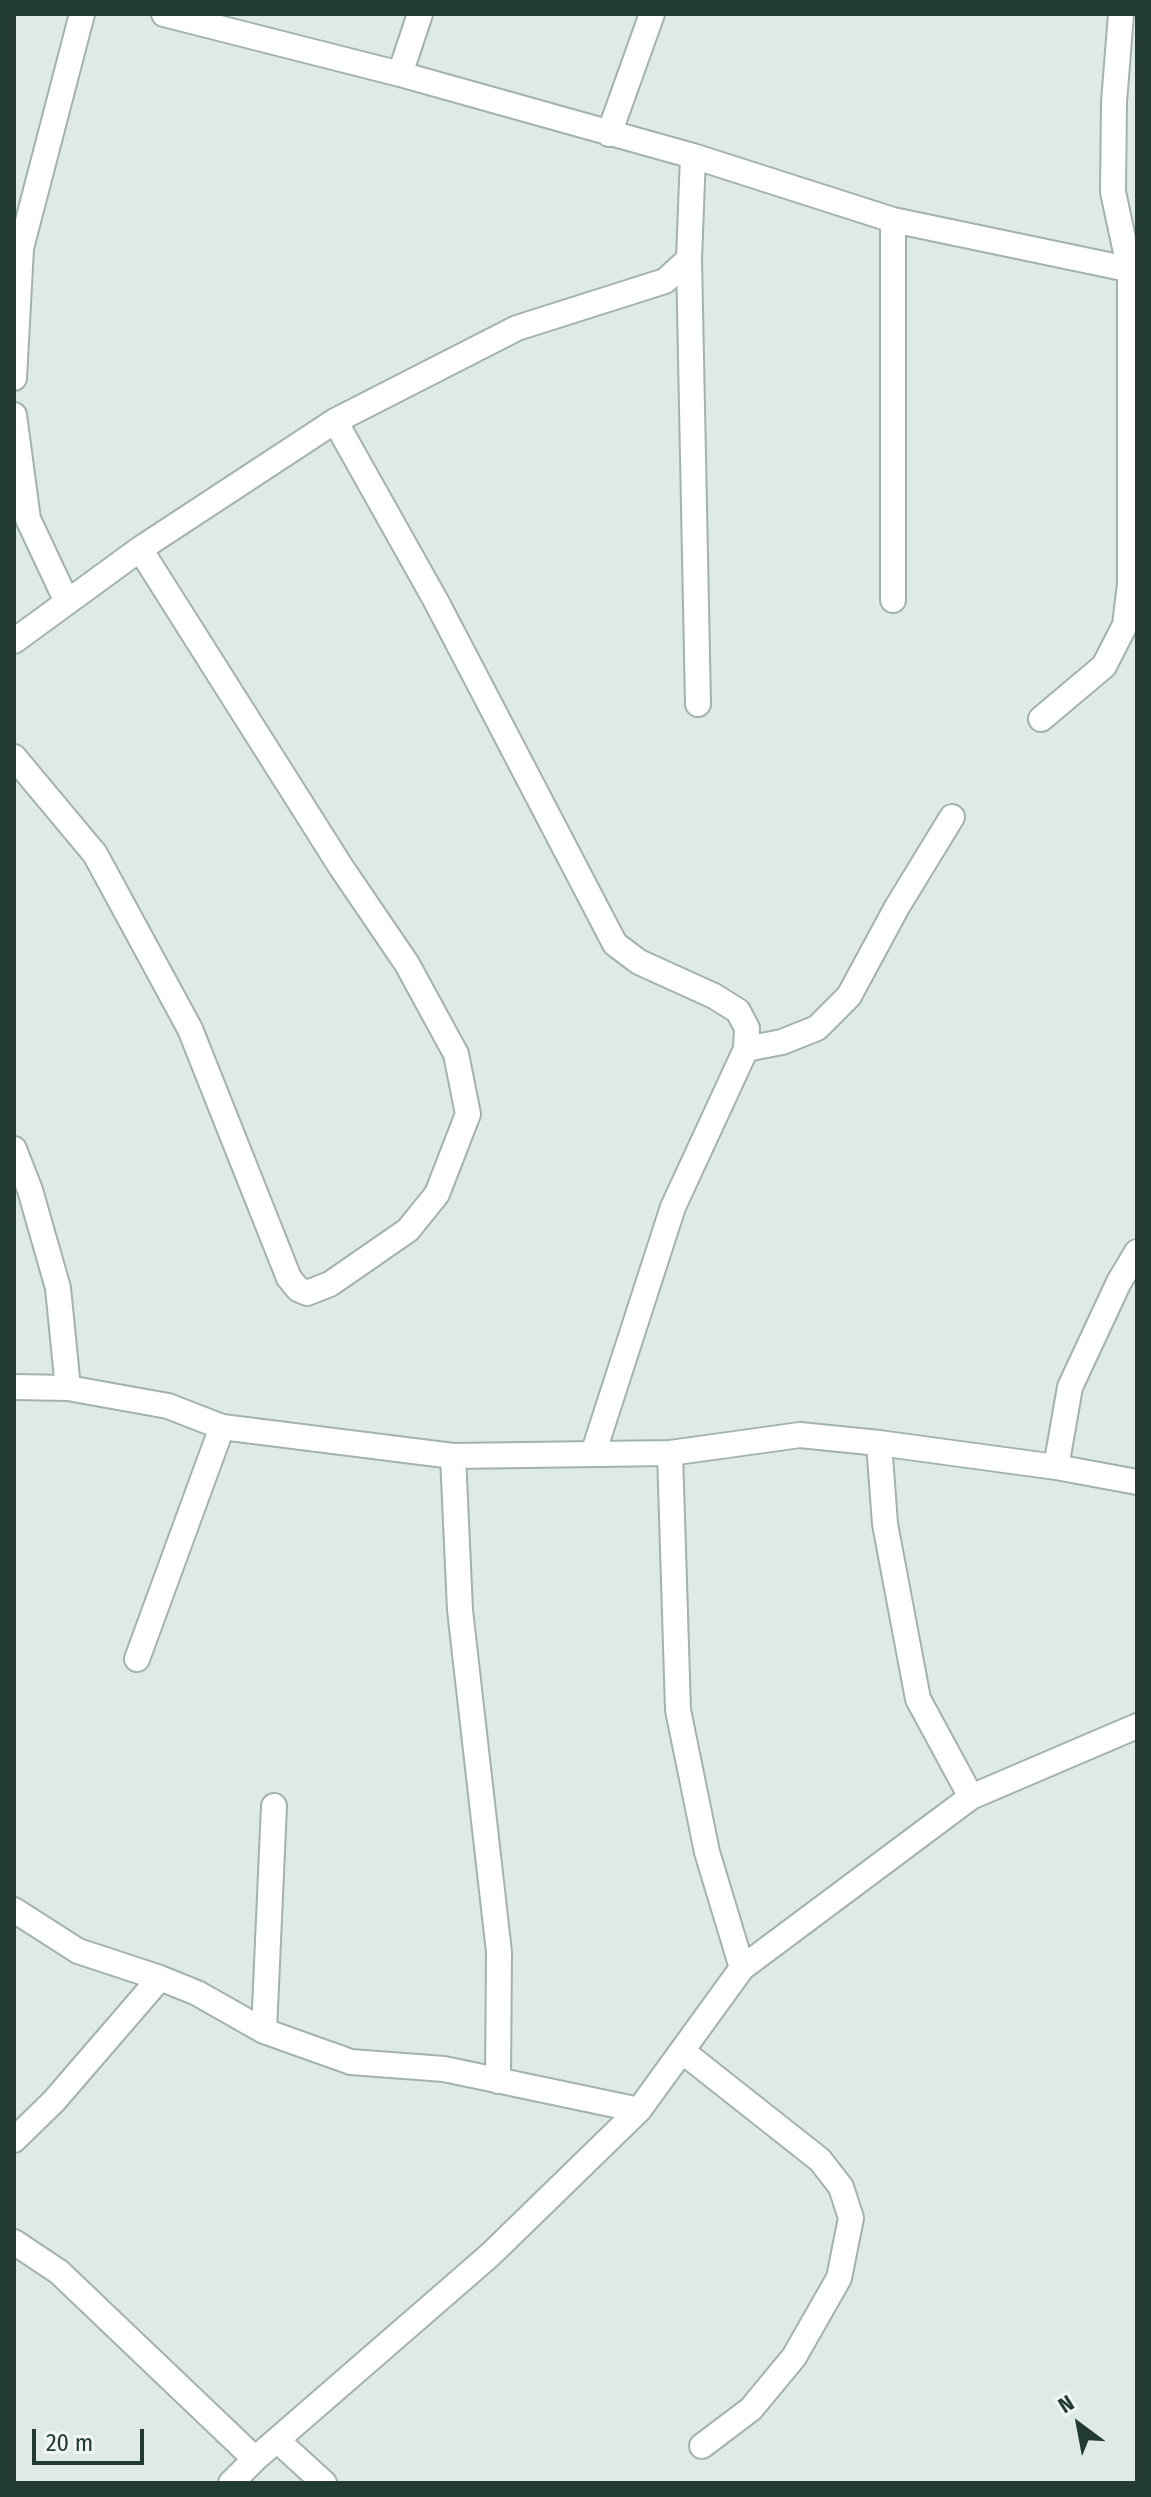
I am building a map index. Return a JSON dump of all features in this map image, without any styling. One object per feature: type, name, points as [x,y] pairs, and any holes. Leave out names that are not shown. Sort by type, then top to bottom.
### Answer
[{"type":"street","points":[[14,378],[21,248],[82,14]]},
{"type":"street","points":[[164,14],[201,19],[693,156],[893,220],[1134,271]]},
{"type":"street","points":[[400,74],[420,14]]},
{"type":"street","points":[[609,134],[652,14]]},
{"type":"street","points":[[1041,719],[1104,666],[1125,625],[1130,584],[1134,271],[1113,192],[1114,102],[1120,14]]},
{"type":"street","points":[[693,156],[689,259],[698,704]]},
{"type":"street","points":[[893,220],[893,600]]},
{"type":"street","points":[[14,641],[140,549],[335,421],[517,328],[665,281],[689,259]]},
{"type":"street","points":[[14,415],[28,519],[67,602]]},
{"type":"street","points":[[335,421],[443,615],[615,944],[639,962],[714,996],[738,1011],[747,1028],[746,1049],[673,1207],[593,1454]]},
{"type":"street","points":[[14,757],[95,854],[183,1016],[289,1278],[298,1289],[307,1293],[330,1284],[408,1230],[437,1194],[468,1114],[456,1054],[407,964],[341,867],[140,549]]},
{"type":"street","points":[[746,1049],[782,1042],[817,1028],[849,996],[897,907],[952,817]]},
{"type":"street","points":[[14,1149],[30,1190],[58,1288],[68,1388]]},
{"type":"street","points":[[1056,1467],[1070,1387],[1119,1282],[1137,1252]]},
{"type":"street","points":[[14,1387],[68,1388],[168,1406],[222,1427],[453,1456],[670,1453],[800,1435],[1056,1467],[1137,1482]]},
{"type":"street","points":[[137,1659],[222,1427]]},
{"type":"street","points":[[879,1443],[885,1524],[918,1699],[971,1797]]},
{"type":"street","points":[[670,1453],[678,1710],[707,1852],[742,1968]]},
{"type":"street","points":[[453,1456],[460,1610],[499,1952],[498,2081]]},
{"type":"street","points":[[231,2483],[490,2255],[639,2110],[742,1968],[971,1797],[1137,1726]]},
{"type":"street","points":[[264,2031],[274,1806]]},
{"type":"street","points":[[14,1910],[78,1951],[197,1993],[264,2031],[351,2062],[444,2069],[639,2110]]},
{"type":"street","points":[[14,2140],[54,2101],[160,1978]]},
{"type":"street","points":[[682,2051],[820,2160],[841,2187],[851,2218],[839,2278],[794,2357],[751,2409],[702,2446]]},
{"type":"street","points":[[14,2242],[59,2272],[255,2459]]},
{"type":"street","points":[[277,2440],[324,2483]]}]
